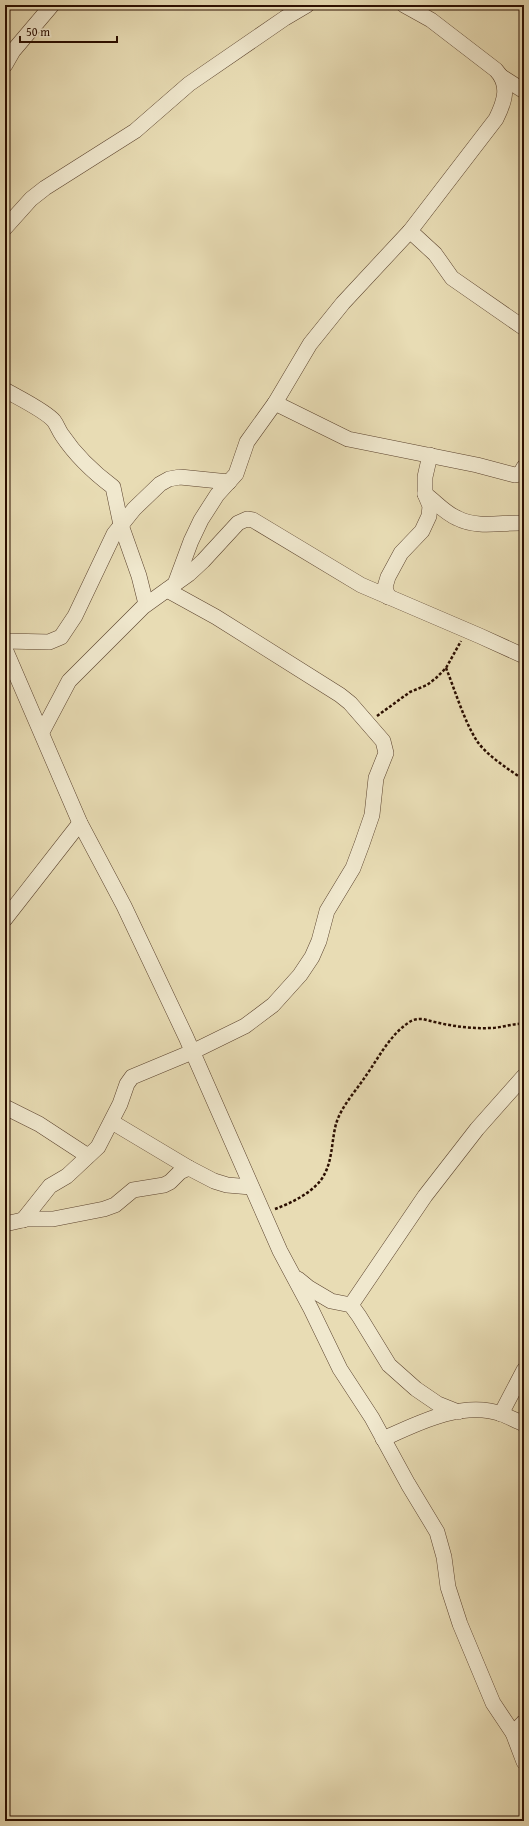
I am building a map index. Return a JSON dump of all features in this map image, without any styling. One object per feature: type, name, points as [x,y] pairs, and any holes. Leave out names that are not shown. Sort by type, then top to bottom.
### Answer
[{"type":"street","points":[[5,65],[13,51],[52,5]]},
{"type":"street","points":[[5,228],[31,199],[45,188],[135,131],[189,84],[285,18],[307,5]]},
{"type":"street","points":[[404,5],[432,20],[496,70],[502,77],[524,91]]},
{"type":"street","points":[[171,587],[201,520],[216,495],[236,474],[247,442],[275,403],[310,344],[343,303],[410,231],[496,119],[504,104],[505,87],[502,77]]},
{"type":"street","points":[[410,231],[435,254],[452,278],[524,328]]},
{"type":"street","points":[[5,390],[44,413],[54,421],[61,433],[84,462],[97,475],[114,486],[121,525],[139,576],[146,604]]},
{"type":"street","points":[[275,403],[348,438],[477,465],[515,475],[520,474],[524,467]]},
{"type":"street","points":[[388,597],[386,587],[388,577],[401,552],[422,531],[429,516],[430,506],[425,494],[425,477],[430,455]]},
{"type":"street","points":[[5,641],[49,642],[61,637],[75,616],[108,545],[134,509],[160,484],[169,478],[180,477],[229,482]]},
{"type":"street","points":[[425,494],[449,513],[463,521],[480,524],[524,522]]},
{"type":"street","points":[[42,732],[69,681],[146,604],[189,574],[238,523],[247,519],[264,526],[289,543],[361,585],[524,656]]},
{"type":"street","points":[[23,1220],[50,1186],[67,1176],[98,1147],[112,1122],[127,1084],[132,1077],[230,1035],[264,1013],[300,975],[312,956],[319,941],[327,911],[353,868],[372,815],[375,783],[386,749],[383,741],[350,703],[340,695],[171,587]]},
{"type":"street","points":[[5,649],[80,823],[124,906],[192,1052],[263,1214],[340,1369],[437,1532],[444,1557],[448,1587],[460,1624],[493,1703],[513,1733],[524,1762]]},
{"type":"street","points":[[5,919],[80,823]]},
{"type":"street","points":[[350,1305],[426,1196],[477,1129],[524,1076]]},
{"type":"street","points":[[5,1107],[39,1124],[88,1156]]},
{"type":"street","points":[[112,1122],[189,1168],[214,1181],[227,1185],[251,1187]]},
{"type":"street","points":[[5,1224],[23,1220],[53,1219],[104,1209],[115,1205],[133,1190],[164,1185],[170,1182],[180,1172],[189,1168]]},
{"type":"street","points":[[293,1275],[310,1288],[332,1301],[350,1305],[359,1316],[389,1365],[416,1389],[438,1404],[458,1412]]},
{"type":"street","points":[[501,1414],[524,1370]]},
{"type":"street","points":[[383,1439],[434,1416],[458,1412],[487,1411],[501,1414],[524,1424]]},
{"type":"street","points":[[513,1733],[524,1722]]},
{"type":"path","points":[[368,724],[392,704],[436,678],[446,668],[467,630]]},
{"type":"path","points":[[446,668],[471,730],[478,742],[500,762],[524,780]]},
{"type":"path","points":[[263,1214],[290,1203],[308,1192],[320,1181],[327,1170],[336,1125],[345,1106],[381,1052],[408,1023],[414,1020],[423,1019],[475,1029],[501,1028],[513,1024],[524,1024]]}]
